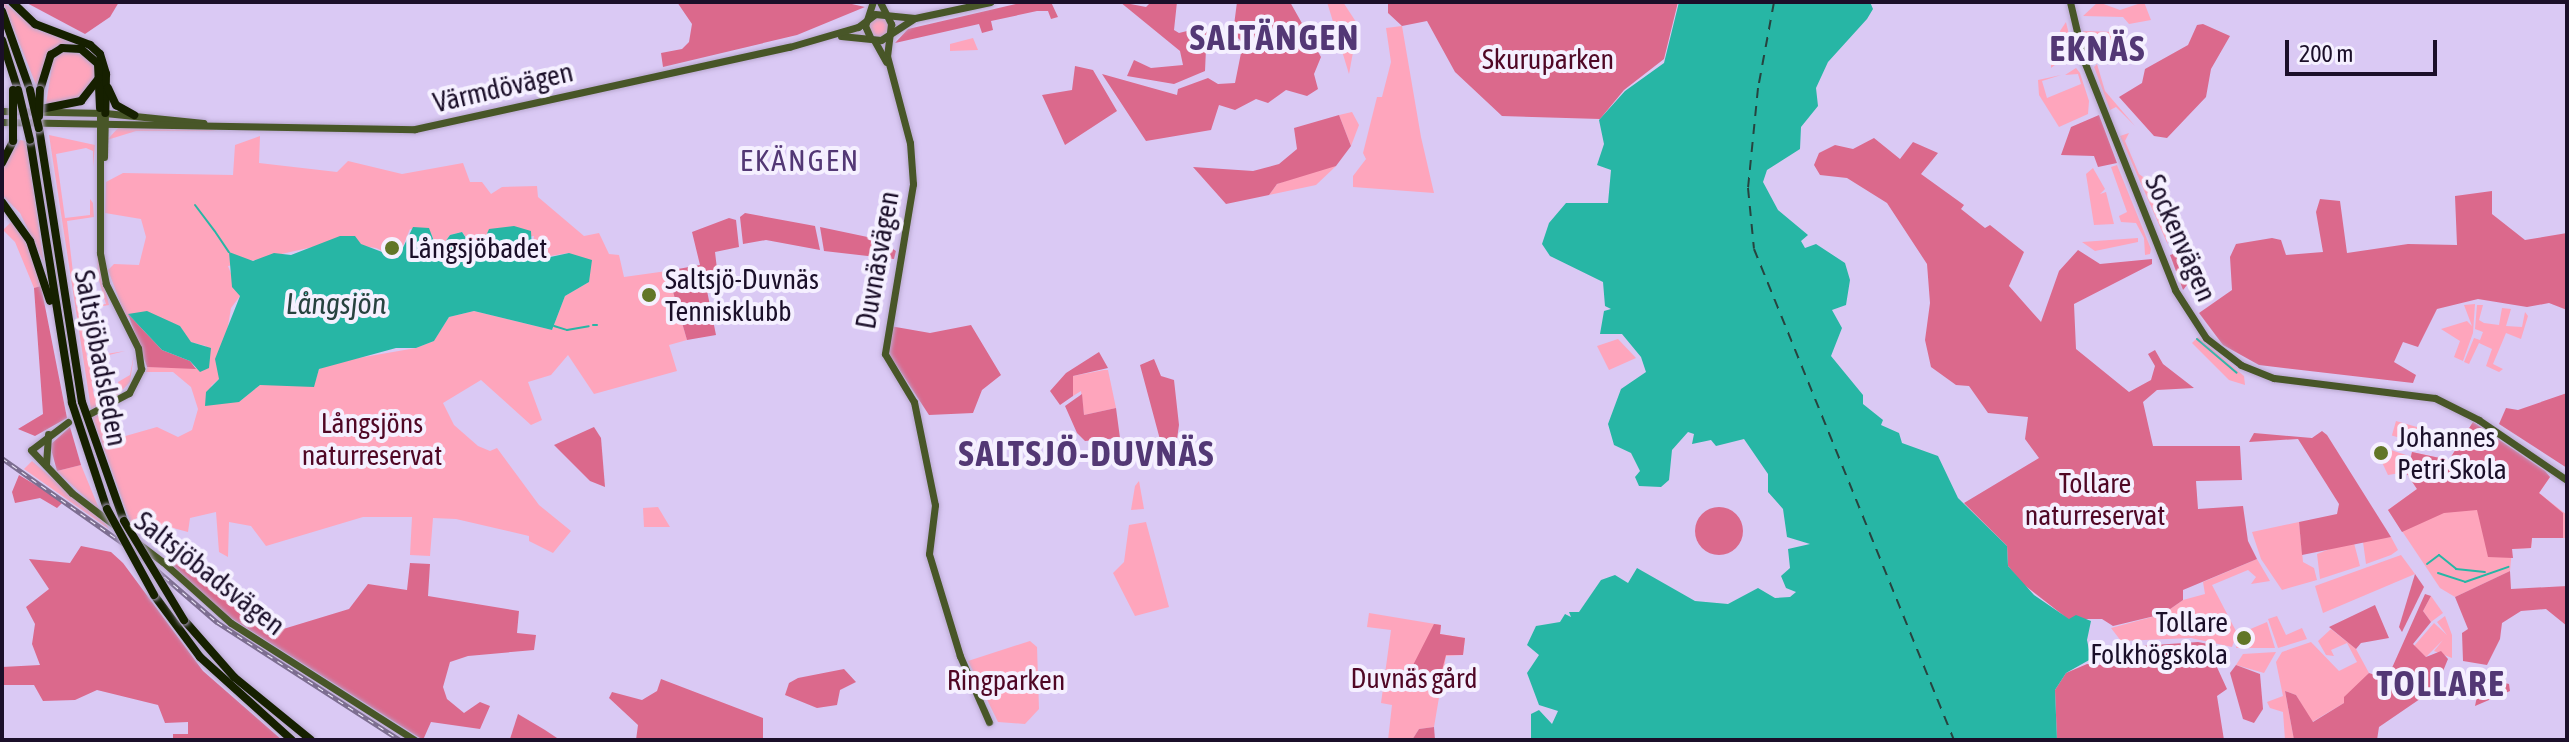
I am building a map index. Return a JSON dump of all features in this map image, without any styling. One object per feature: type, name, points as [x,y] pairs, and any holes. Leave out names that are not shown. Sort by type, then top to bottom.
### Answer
[{"type":"highway","points":[[12,2],[35,24],[95,49],[105,65],[103,113]]},
{"type":"highway","name":"Saltsjöbadsleden","points":[[2,11],[30,90],[42,141],[82,402],[124,521],[184,620],[234,677],[311,740]]},
{"type":"highway","name":"Saltsjöbadsleden","points":[[2,40],[30,140],[58,329],[79,433],[107,509],[154,595],[200,657],[292,740]]},
{"type":"highway","points":[[39,128],[44,68],[62,48],[88,52],[100,73],[103,113]]},
{"type":"highway","points":[[36,110],[86,97],[100,73]]},
{"type":"highway","points":[[106,85],[116,105],[134,115]]},
{"type":"highway","points":[[2,163],[13,141],[16,90]]},
{"type":"highway","points":[[2,202],[30,241],[58,329]]},
{"type":"street","points":[[873,2],[865,30],[873,39]]},
{"type":"street","points":[[880,2],[891,24],[889,35]]},
{"type":"street","name":"Värmdövägen","points":[[806,42],[867,19],[885,16],[915,18],[990,2]]},
{"type":"street","name":"Sockenvägen","points":[[2070,2],[2081,52],[2175,290],[2206,338],[2241,365],[2274,378],[2435,398],[2479,420],[2567,480]]},
{"type":"street","name":"Värmdövägen","points":[[2,122],[415,129],[806,42],[849,34],[873,39],[889,35],[915,18]]},
{"type":"street","name":"Duvnäsvägen","points":[[889,35],[890,74]]},
{"type":"street","name":"Duvnäsvägen","points":[[873,39],[890,74],[910,143],[913,184],[885,354],[914,402],[935,505],[929,554],[960,656],[989,722]]},
{"type":"street","name":"Värmdövägen","points":[[2,111],[103,113],[205,124]]},
{"type":"street","points":[[91,413],[129,393],[141,369],[138,348],[104,277],[98,243],[103,113]]},
{"type":"street","points":[[70,123],[92,131],[99,142]]},
{"type":"street","points":[[100,174],[102,124]]},
{"type":"street","points":[[46,466],[48,434],[68,422]]},
{"type":"street","name":"Saltsjöbadsvägen","points":[[48,434],[31,450],[46,466],[231,623],[415,740]]},
{"type":"green space","points":[[3,2],[40,31],[78,43],[59,45],[48,54],[38,90]]},
{"type":"green space","points":[[25,2],[119,2],[110,17],[85,34]]},
{"type":"green space","points":[[677,2],[843,2],[865,7],[797,35],[663,67],[661,53],[682,49],[689,42],[692,24]]},
{"type":"green space","points":[[1025,2],[1051,2],[1058,17],[1051,19],[1048,11],[1037,11],[991,21],[993,30],[982,33],[979,24],[895,43],[908,29]]},
{"type":"green space","points":[[1120,2],[1146,7],[1151,2],[1177,2],[1174,30],[1179,33],[1207,26],[1205,71],[1174,84],[1127,76],[1134,60],[1151,68],[1183,65],[1180,51]]},
{"type":"green space","points":[[1237,2],[1290,2],[1321,57],[1314,74],[1318,89],[1307,96],[1286,90],[1268,103],[1256,99],[1235,110],[1219,105],[1211,130],[1146,141],[1102,74],[1177,95],[1178,89],[1208,78],[1218,84],[1235,83],[1243,43],[1233,33]]},
{"type":"green space","points":[[1327,2],[1343,2],[1358,25],[1349,74]]},
{"type":"green space","name":"Skuruparken","points":[[1388,2],[1678,2],[1664,59],[1624,90],[1600,119],[1502,116],[1455,72],[1427,21],[1402,26],[1388,13]]},
{"type":"green space","points":[[2098,2],[2120,10],[2144,2],[2151,20],[2129,24],[2123,17],[2083,16]]},
{"type":"green space","points":[[879,17],[886,20],[889,27],[886,34],[879,37],[872,34],[869,27],[872,20]]},
{"type":"green space","points":[[2066,22],[2073,51],[2051,68],[2051,61],[2065,49],[2060,31]]},
{"type":"green space","points":[[2203,24],[2230,36],[2211,69],[2206,97],[2167,138],[2154,136],[2119,97],[2142,83],[2145,69],[2188,45],[2197,25]]},
{"type":"green space","points":[[1402,26],[1434,193],[1353,187],[1353,176],[1366,159],[1363,153],[1377,97],[1382,97],[1391,62],[1386,28]]},
{"type":"green space","points":[[2083,31],[2115,32],[2119,42],[2089,52]]},
{"type":"green space","points":[[973,38],[978,50],[950,51],[950,44]]},
{"type":"green space","points":[[63,52],[84,54],[95,68],[96,81],[83,98],[46,104],[53,59]]},
{"type":"green space","points":[[2097,64],[2105,91],[2135,126],[2116,107],[2110,110],[2094,67]]},
{"type":"green space","points":[[1075,66],[1093,70],[1117,111],[1065,145],[1042,95],[1072,90]]},
{"type":"green space","points":[[2076,68],[2089,101],[2088,114],[2059,127],[2039,95],[2038,80],[2061,75],[2042,81],[2047,98],[2081,84],[2078,74],[2065,75]]},
{"type":"green space","points":[[1352,112],[1359,125],[1351,146],[1339,115]]},
{"type":"green space","points":[[1339,115],[1351,146],[1336,166],[1277,184],[1269,195],[1226,204],[1193,167],[1253,171],[1279,164],[1297,149],[1294,128]]},
{"type":"green space","points":[[2099,115],[2117,163],[2098,167],[2094,156],[2061,155],[2071,127]]},
{"type":"green space","points":[[118,128],[217,131],[136,131],[107,140]]},
{"type":"green space","points":[[2129,133],[2125,141],[2139,174],[2154,185],[2168,245],[2120,136]]},
{"type":"green space","points":[[49,135],[95,145],[93,167],[93,151],[86,148],[56,154],[65,218],[90,215],[90,199],[93,203],[94,217],[67,221],[77,307],[106,304],[98,277],[97,253],[109,305],[80,310],[87,357],[125,351],[89,360],[94,396],[120,390],[118,382],[130,375],[134,354],[130,382],[115,398],[91,409]]},
{"type":"green space","name":"Långsjöns naturreservat","points":[[260,136],[259,163],[337,172],[348,161],[402,174],[463,163],[470,182],[482,182],[491,194],[502,187],[537,186],[538,197],[584,236],[599,233],[609,254],[619,255],[624,277],[667,271],[687,340],[669,345],[677,371],[594,394],[568,355],[551,375],[528,382],[542,420],[531,425],[481,380],[443,403],[454,425],[478,446],[490,451],[497,448],[539,505],[571,531],[553,553],[529,541],[529,536],[456,519],[433,518],[430,556],[410,555],[412,517],[363,517],[266,546],[251,526],[229,522],[228,557],[219,552],[216,512],[190,518],[188,532],[136,518],[138,534],[132,527],[92,416],[99,414],[109,437],[115,439],[157,427],[178,437],[192,430],[198,409],[191,387],[173,372],[146,372],[147,367],[209,368],[206,346],[190,342],[180,326],[142,312],[126,318],[108,270],[114,264],[139,265],[146,237],[141,219],[105,213],[106,182],[123,173],[233,175],[235,145]],"holes":[[[410,229],[431,233],[438,252],[450,235],[462,232],[472,244],[482,245],[534,236],[532,251],[538,258],[569,253],[589,282],[565,296],[552,330],[474,311],[449,317],[434,341],[416,348],[335,362],[319,369],[316,379],[260,385],[239,402],[225,402],[211,386],[219,379],[231,308],[240,296],[228,266],[335,242],[376,248],[398,258]]]},
{"type":"green space","name":"Tollare naturreservat","points":[[1874,138],[1900,159],[1913,142],[1938,153],[1921,174],[1964,205],[1961,209],[1985,228],[1990,225],[2024,252],[2009,286],[2041,322],[2059,271],[2078,250],[2100,264],[2152,259],[2152,264],[2074,304],[2076,349],[2129,392],[2151,380],[2155,366],[2148,354],[2155,350],[2163,364],[2194,388],[2157,390],[2143,402],[2153,446],[2240,446],[2242,480],[2196,481],[2198,509],[2243,506],[2248,541],[2257,559],[2183,590],[2183,600],[2163,614],[2113,626],[2102,619],[2068,619],[2023,584],[2008,566],[2007,546],[1964,503],[2039,458],[2025,439],[2028,417],[1988,413],[1969,386],[1956,385],[1931,367],[1925,340],[1930,303],[1927,264],[1887,203],[1847,178],[1820,175],[1814,165],[1819,153],[1835,145],[1853,149]]},
{"type":"green space","points":[[20,140],[26,141],[44,263],[20,213],[2,195],[2,167]]},
{"type":"green space","points":[[2117,165],[2151,249],[2150,254],[2145,255],[2144,238],[2136,223],[2121,222],[2119,216],[2127,212],[2111,167]]},
{"type":"green space","points":[[1326,166],[1336,166],[1316,185],[1269,195],[1277,184]]},
{"type":"green space","points":[[2093,168],[2105,189],[2100,194],[2106,192],[2114,224],[2094,225],[2086,174]]},
{"type":"green space","points":[[2492,191],[2492,214],[2525,240],[2567,233],[2567,310],[2549,303],[2527,307],[2478,299],[2437,309],[2418,347],[2403,342],[2394,362],[2416,375],[2413,383],[2259,365],[2223,345],[2199,313],[2232,290],[2230,257],[2236,244],[2272,238],[2281,240],[2286,255],[2323,252],[2316,212],[2320,199],[2340,201],[2347,253],[2408,244],[2457,245],[2455,196]]},
{"type":"green space","points":[[745,213],[815,226],[820,250],[766,240],[743,244],[740,217]]},
{"type":"green space","points":[[729,218],[736,220],[739,247],[715,252],[717,269],[704,276],[716,335],[687,340],[667,271],[700,265],[692,232]]},
{"type":"green space","points":[[13,220],[27,245],[41,286],[34,288],[15,242],[3,230]]},
{"type":"green space","points":[[820,227],[877,239],[896,251],[894,259],[824,251]]},
{"type":"green space","points":[[2138,238],[2138,242],[2095,251],[2082,242]]},
{"type":"green space","points":[[2190,249],[2191,280],[2183,290],[2170,255]]},
{"type":"green space","points":[[41,286],[67,418],[35,436],[18,429],[43,414],[34,288]]},
{"type":"green space","points":[[2475,304],[2473,333],[2463,361],[2454,357],[2460,341],[2441,329],[2467,321],[2472,326],[2464,305]]},
{"type":"green space","points":[[2477,305],[2483,305],[2479,320],[2484,323],[2499,325],[2502,308],[2511,309],[2506,326],[2522,327],[2525,312],[2528,316],[2521,339],[2506,333],[2493,364],[2503,369],[2499,372],[2486,366],[2492,349],[2479,343],[2469,364],[2464,362],[2474,338],[2480,340],[2483,332],[2475,329]]},
{"type":"green space","points":[[128,314],[162,350],[190,361],[196,369],[147,367]]},
{"type":"green space","points":[[971,325],[1001,375],[982,390],[973,413],[929,415],[887,351],[890,326],[930,333]]},
{"type":"green space","points":[[2198,337],[2244,376],[2245,385],[2229,380],[2192,343]]},
{"type":"green space","points":[[1618,339],[1636,358],[1609,370],[1597,346]]},
{"type":"green space","points":[[1099,352],[1108,368],[1073,376],[1073,396],[1060,405],[1050,391],[1066,373]]},
{"type":"green space","points":[[1154,359],[1161,376],[1174,380],[1179,425],[1177,439],[1162,447],[1140,365]]},
{"type":"green space","points":[[1108,370],[1116,408],[1084,415],[1081,391],[1073,396],[1071,389],[1073,376]]},
{"type":"green space","points":[[2567,393],[2567,468],[2499,424],[2506,408],[2518,410]]},
{"type":"green space","points":[[1082,394],[1084,415],[1116,408],[1120,438],[1085,441],[1077,433],[1065,406]]},
{"type":"green space","points":[[2396,421],[2424,429],[2420,443],[2392,435]]},
{"type":"green space","points":[[2473,422],[2550,477],[2539,493],[2567,515],[2567,538],[2532,538],[2531,548],[2512,549],[2510,571],[2455,597],[2440,588],[2388,510],[2417,489],[2407,474],[2412,452],[2449,460]]},
{"type":"green space","points":[[2473,422],[2550,477],[2539,493],[2563,513],[2563,538],[2532,538],[2531,548],[2512,549],[2513,558],[2488,557],[2477,510],[2444,513],[2402,532],[2388,510],[2417,489],[2407,474],[2412,452],[2449,460]]},
{"type":"green space","points":[[70,427],[81,465],[57,471],[50,445]]},
{"type":"green space","points":[[594,427],[601,438],[605,487],[590,481],[554,445]]},
{"type":"green space","points":[[2322,431],[2391,537],[2302,555],[2299,522],[2337,514],[2339,504],[2298,439],[2249,442],[2254,433],[2312,438]]},
{"type":"green space","points":[[2382,447],[2409,456],[2406,472],[2388,475],[2380,458]]},
{"type":"green space","points":[[32,461],[106,524],[109,529],[24,469]]},
{"type":"green space","points":[[81,465],[100,511],[57,471]]},
{"type":"green space","points":[[19,475],[62,503],[57,508],[40,498],[15,503],[12,492]]},
{"type":"green space","points":[[1139,481],[1144,509],[1131,510],[1135,486]]},
{"type":"green space","points":[[658,507],[670,527],[644,527],[643,508]]},
{"type":"green space","points":[[1719,507],[1736,514],[1743,531],[1736,548],[1719,555],[1702,548],[1695,531],[1702,514]]},
{"type":"green space","points":[[1146,522],[1169,607],[1135,616],[1113,573],[1124,562],[1129,525]]},
{"type":"green space","points":[[2299,522],[2303,562],[2314,568],[2317,580],[2282,590],[2261,559],[2252,532]]},
{"type":"green space","points":[[2391,537],[2398,550],[2391,555],[2366,564],[2363,542],[2354,543],[2360,566],[2320,579],[2317,554],[2350,541]]},
{"type":"green space","points":[[81,546],[111,552],[123,563],[203,671],[282,740],[173,740],[173,734],[188,734],[188,722],[165,723],[158,705],[97,690],[75,700],[43,701],[34,685],[2,685],[2,667],[40,665],[32,644],[35,624],[26,607],[49,589],[29,559],[70,563]]},
{"type":"green space","points":[[175,554],[195,557],[189,568],[280,630],[349,609],[368,584],[407,590],[410,563],[430,564],[428,596],[519,611],[517,633],[536,635],[534,650],[468,656],[450,662],[443,687],[447,699],[464,713],[480,702],[490,706],[480,729],[431,722],[423,740],[223,613],[171,564]]},
{"type":"green space","points":[[2401,555],[2415,574],[2323,613],[2315,586]]},
{"type":"green space","points":[[2257,559],[2270,581],[2251,584],[2256,577],[2248,570],[2212,585],[2237,633],[2232,647],[2191,638],[2121,641],[2111,628],[2163,614],[2183,600],[2205,594],[2203,582]]},
{"type":"green space","points":[[2510,571],[2511,589],[2567,586],[2567,626],[2546,609],[2521,611],[2502,623],[2500,639],[2487,665],[2463,661],[2462,633],[2468,629],[2455,597]]},
{"type":"green space","points":[[2415,574],[2424,587],[2402,632],[2399,627]]},
{"type":"green space","points":[[2425,594],[2431,596],[2423,611],[2431,622],[2413,644],[2426,657],[2441,651],[2448,659],[2436,688],[2379,727],[2377,740],[2294,740],[2285,691],[2296,695],[2313,722],[2344,703],[2344,697],[2369,673],[2387,679]]},
{"type":"green space","points":[[2431,596],[2443,613],[2431,622],[2423,611]]},
{"type":"green space","points":[[2375,605],[2389,638],[2361,643],[2356,649],[2329,627]]},
{"type":"green space","name":"Duvnäs gård","points":[[1369,613],[1441,625],[1440,634],[1465,638],[1463,655],[1446,656],[1434,727],[1419,729],[1412,740],[1388,740],[1392,705],[1381,703],[1391,630],[1367,627]]},
{"type":"green space","points":[[2277,616],[2286,635],[2302,628],[2307,639],[2278,648],[2268,619]]},
{"type":"green space","points":[[2445,616],[2452,635],[2452,658],[2434,651],[2443,640],[2426,657],[2414,646],[2434,623],[2447,635],[2437,622]]},
{"type":"green space","points":[[2267,622],[2275,648],[2236,648],[2241,633]]},
{"type":"green space","points":[[1434,624],[1441,625],[1440,634],[1465,638],[1463,655],[1446,655],[1435,697],[1428,673],[1408,675]]},
{"type":"green space","points":[[2331,629],[2356,649],[2369,673],[2344,703],[2312,722],[2296,695],[2285,691],[2294,740],[2285,740],[2283,712],[2270,708],[2267,702],[2283,696],[2276,662],[2282,652],[2311,642],[2339,671],[2357,662],[2347,643],[2331,650],[2334,656],[2326,655],[2318,641]]},
{"type":"green space","name":"Ringparken","points":[[1030,641],[1037,647],[1039,709],[1025,724],[998,722],[968,661]]},
{"type":"green space","points":[[2198,642],[2213,645],[2210,652],[2227,689],[2217,696],[2224,740],[2057,740],[2055,690],[2066,673],[2087,664],[2102,665],[2126,647]]},
{"type":"green space","points":[[2276,652],[2264,673],[2236,665],[2243,654]]},
{"type":"green space","points":[[2236,665],[2260,674],[2263,709],[2254,723],[2243,719],[2230,673]]},
{"type":"green space","points":[[844,669],[856,682],[840,690],[837,705],[817,708],[785,695],[789,683],[798,678]]},
{"type":"green space","points":[[2481,677],[2509,684],[2510,691],[2475,706]]},
{"type":"green space","points":[[661,679],[763,718],[763,740],[636,740],[638,725],[609,698],[612,692],[642,700],[657,691]]},
{"type":"green space","points":[[518,714],[545,730],[560,740],[510,739]]},
{"type":"green space","points":[[1434,727],[1435,740],[1412,740],[1419,729]]},
{"type":"water","points":[[1679,2],[1870,2],[1873,9],[1867,19],[1828,62],[1816,88],[1818,106],[1801,127],[1800,149],[1767,170],[1763,182],[1778,210],[1808,235],[1801,241],[1805,248],[1816,244],[1845,263],[1850,280],[1846,305],[1832,310],[1842,328],[1831,356],[1863,395],[1863,404],[1883,420],[1881,425],[1899,433],[1902,443],[1938,456],[1958,498],[2007,546],[2008,566],[2034,595],[2069,619],[2076,615],[2091,621],[2087,640],[2091,659],[2066,673],[2055,690],[2057,740],[1531,740],[1531,714],[1539,710],[1552,724],[1558,711],[1539,705],[1527,673],[1539,655],[1527,645],[1536,626],[1560,622],[1565,614],[1571,617],[1569,612],[1579,612],[1601,580],[1615,575],[1628,583],[1637,568],[1695,601],[1728,604],[1758,588],[1775,598],[1790,597],[1796,592],[1786,588],[1781,576],[1790,568],[1788,549],[1810,544],[1787,537],[1783,509],[1768,492],[1768,474],[1744,439],[1716,446],[1711,440],[1692,444],[1694,434],[1688,432],[1672,450],[1669,480],[1661,487],[1639,486],[1635,477],[1640,471],[1631,453],[1614,445],[1608,424],[1621,389],[1646,372],[1641,357],[1622,334],[1600,334],[1604,311],[1611,309],[1605,306],[1603,282],[1550,256],[1542,244],[1549,223],[1566,203],[1608,203],[1611,170],[1597,165],[1604,144],[1599,120],[1625,91],[1664,63]]},
{"type":"water","name":"Långsjön","points":[[514,226],[531,231],[532,251],[541,259],[569,253],[592,260],[589,282],[565,296],[552,330],[474,311],[449,317],[434,341],[416,348],[396,348],[319,369],[314,387],[260,385],[239,402],[205,406],[206,392],[219,379],[215,359],[240,296],[232,287],[229,252],[253,261],[274,253],[291,255],[340,236],[355,236],[361,244],[398,258],[413,227],[429,228],[438,252],[450,235],[462,232],[468,241],[482,245],[489,229]]},
{"type":"water","points":[[147,311],[180,326],[191,342],[211,348],[209,368],[200,372],[190,361],[162,350],[128,314]]},
{"type":"waterway","points":[[195,205],[215,232]]},
{"type":"waterway","points":[[216,233],[229,252]]},
{"type":"waterway","points":[[554,326],[567,330],[589,326]]},
{"type":"waterway","points":[[2197,339],[2237,373]]},
{"type":"waterway","points":[[2427,564],[2439,555],[2456,569],[2485,572]]},
{"type":"waterway","points":[[2438,573],[2465,582],[2508,567]]},
{"type":"ferry route","points":[[1774,2],[1758,88],[1748,188],[1754,249],[1954,740]]},
{"type":"railway","points":[[2,458],[137,553],[217,622],[400,740]]},
{"type":"place","name":"Långsjöbadet","points":[[392,248]]},
{"type":"place","name":"Saltsjö-Duvnäs Tennisklubb","points":[[649,295]]},
{"type":"place","name":"Johannes Petri Skola","points":[[2381,453]]},
{"type":"place","name":"Tollare Folkhögskola","points":[[2244,638]]},
{"type":"district","name":"SALTÄNGEN","points":[[1275,38]]},
{"type":"district","name":"EKNÄS","points":[[2098,49]]},
{"type":"district","name":"EKÄNGEN","points":[[800,160]]},
{"type":"district","name":"SALTSJÖ-DUVNÄS","points":[[1087,454]]},
{"type":"district","name":"TOLLARE","points":[[2441,684]]}]
